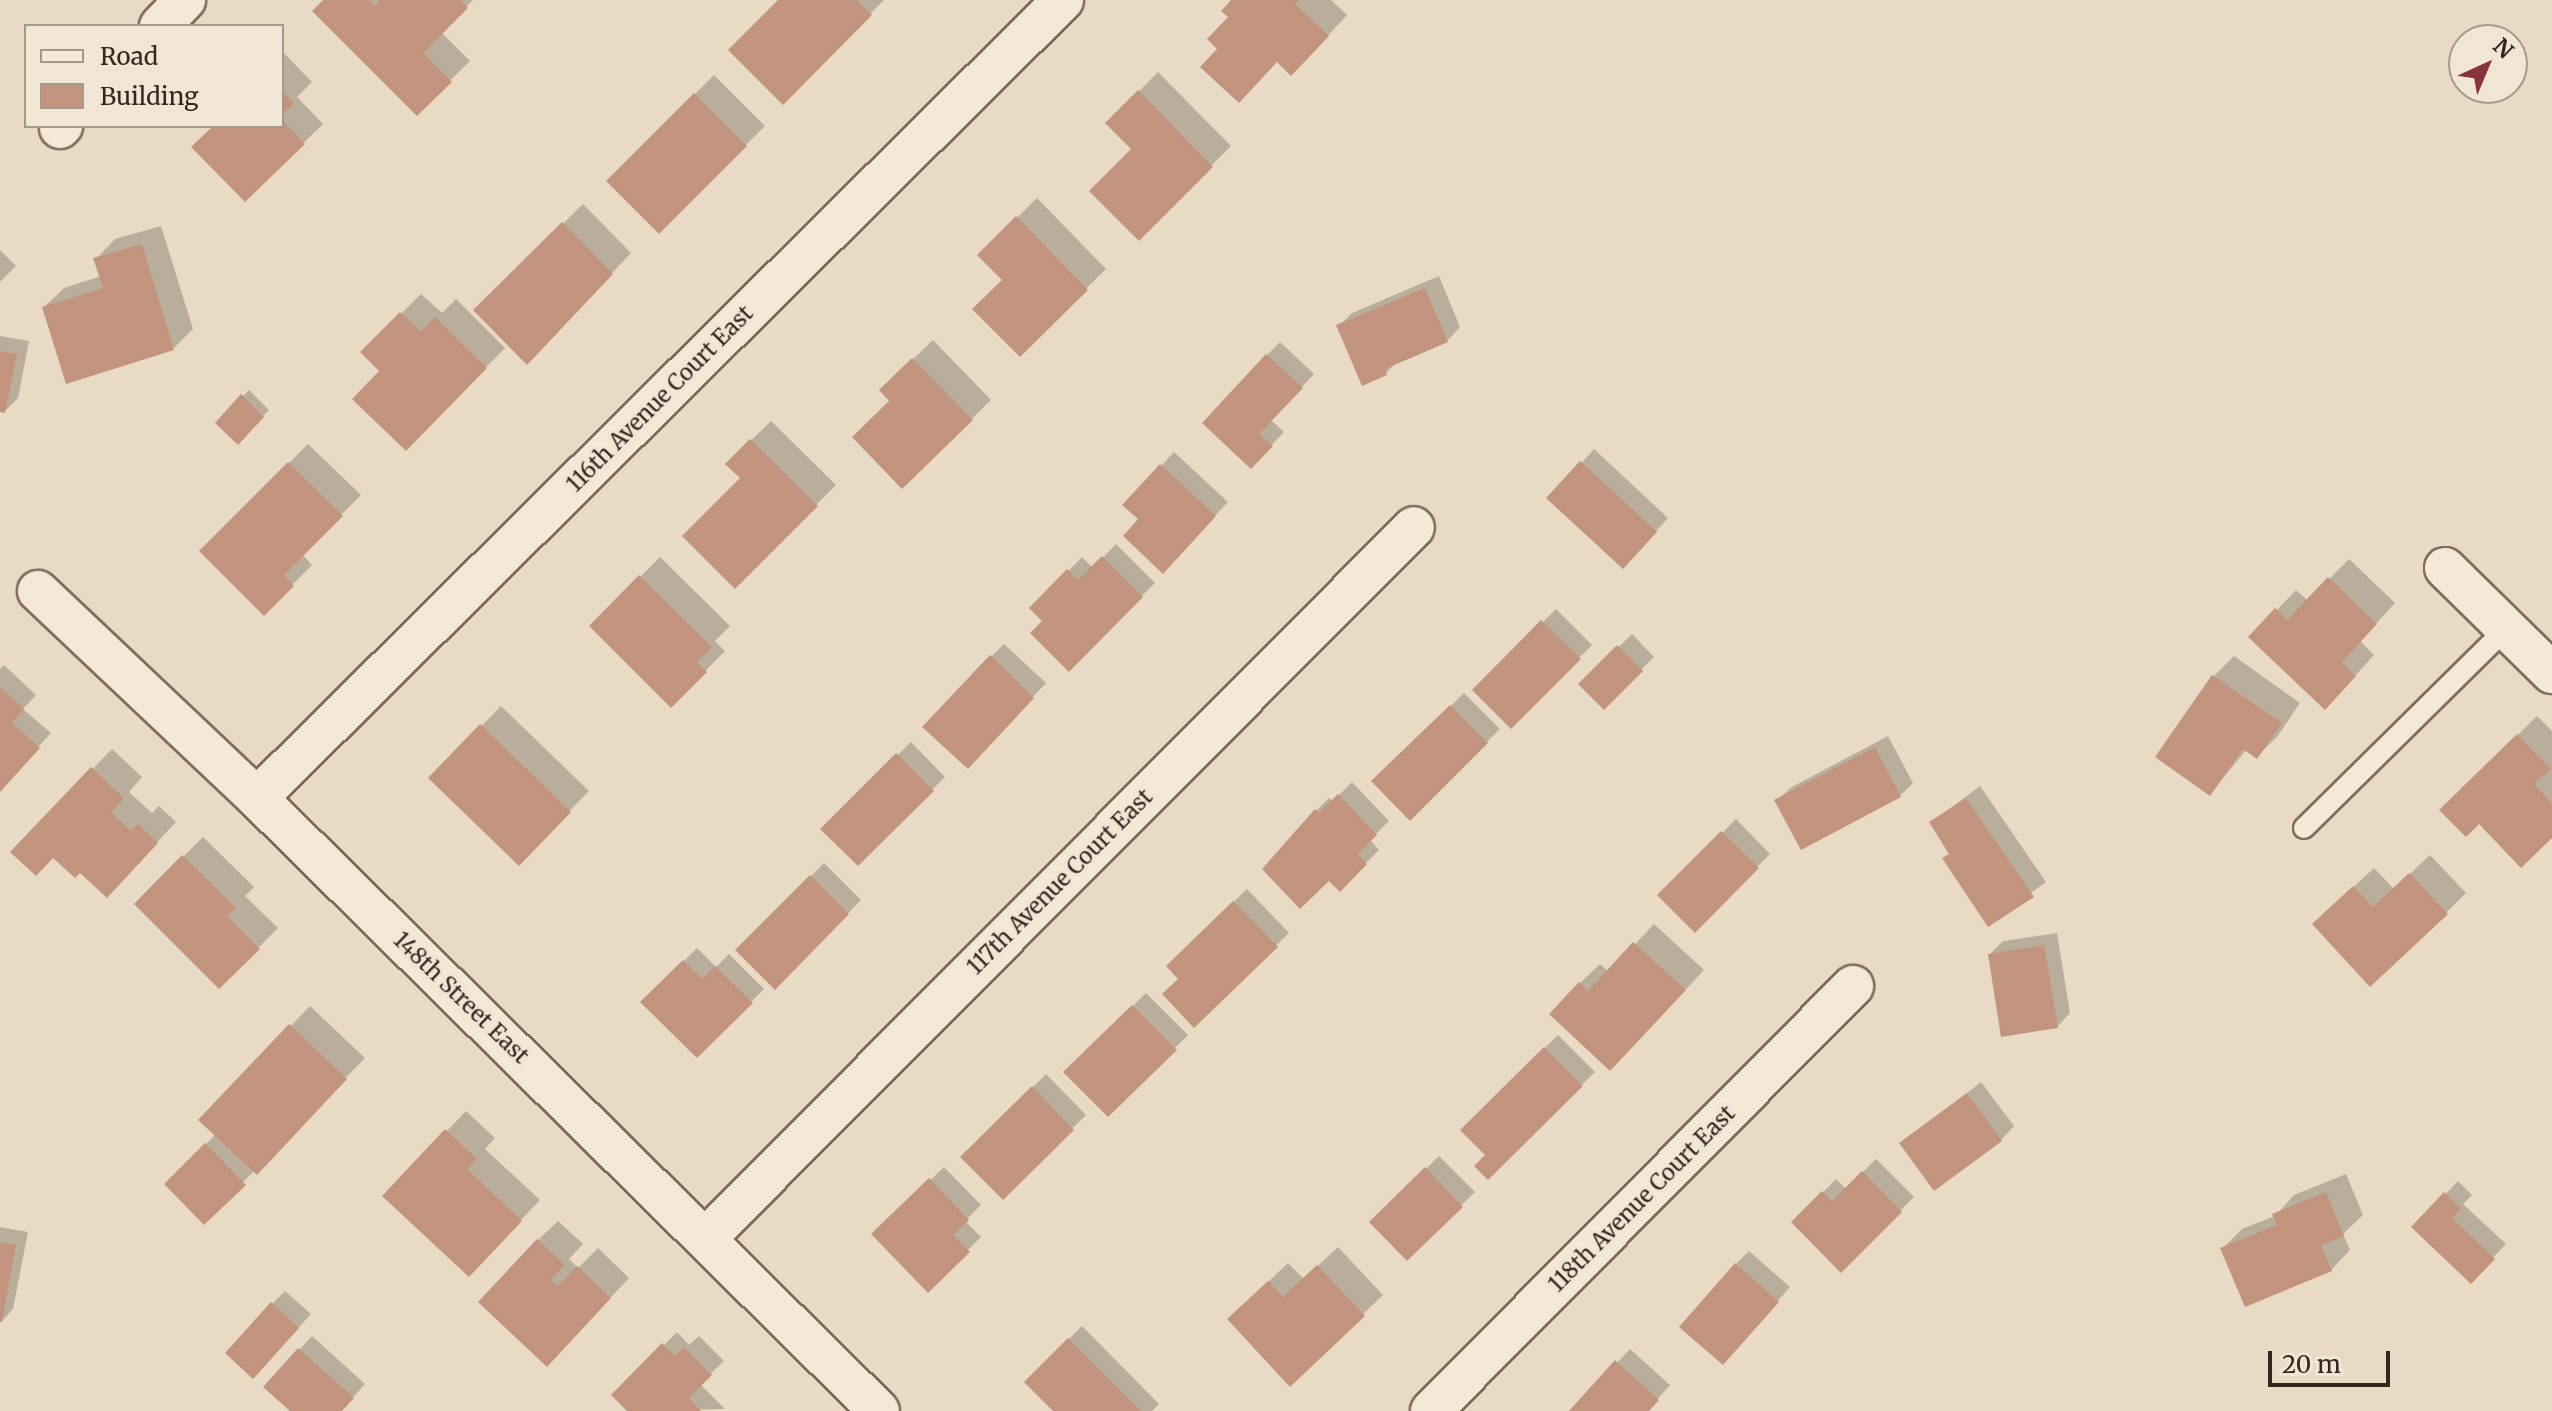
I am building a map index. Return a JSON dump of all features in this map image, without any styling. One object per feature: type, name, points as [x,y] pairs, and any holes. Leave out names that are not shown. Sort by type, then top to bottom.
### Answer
[{"type":"street","points":[[162,24],[185,0]]},
{"type":"street","name":"116th Avenue Court East","points":[[257,798],[1063,0]]},
{"type":"street","name":"117th Avenue Court East","points":[[706,1238],[1414,527]]},
{"type":"street","points":[[2445,568],[2552,673]]},
{"type":"street","name":"148th Street East","points":[[38,591],[257,798],[879,1411]]},
{"type":"street","name":"118th Avenue Court East","points":[[1431,1411],[1853,986]]},
{"type":"lane","points":[[2304,828],[2506,629]]},
{"type":"building","points":[[323,0],[369,0],[375,6],[380,0],[460,0],[468,8],[423,53],[452,82],[417,116],[312,11]]},
{"type":"building","points":[[778,0],[857,0],[872,15],[783,105],[728,50]]},
{"type":"building","points":[[1231,0],[1299,0],[1295,4],[1329,36],[1291,76],[1277,62],[1239,103],[1200,67],[1217,49],[1207,39],[1228,17],[1221,11]]},
{"type":"building","points":[[1138,90],[1213,167],[1139,241],[1089,191],[1131,149],[1105,123]]},
{"type":"building","points":[[284,93],[294,103],[284,113]]},
{"type":"building","points":[[694,93],[747,146],[659,234],[606,181]]},
{"type":"building","points":[[284,122],[305,144],[245,202],[191,147],[211,128],[284,128]]},
{"type":"building","points":[[1016,216],[1088,290],[1020,357],[972,309],[1002,280],[977,255]]},
{"type":"building","points":[[562,222],[613,274],[527,365],[473,310]]},
{"type":"building","points":[[142,244],[174,350],[66,384],[42,307],[103,288],[93,258]]},
{"type":"building","points":[[1425,288],[1448,342],[1385,369],[1387,375],[1362,386],[1336,325]]},
{"type":"building","points":[[400,312],[421,331],[435,317],[487,368],[406,451],[352,399],[379,371],[360,352]]},
{"type":"building","points":[[0,351],[17,354],[5,413],[0,412]]},
{"type":"building","points":[[1266,354],[1303,388],[1259,434],[1273,446],[1251,469],[1202,423]]},
{"type":"building","points":[[912,358],[973,420],[902,489],[852,437],[889,401],[879,390]]},
{"type":"building","points":[[241,394],[264,417],[238,445],[215,423]]},
{"type":"building","points":[[750,439],[818,506],[735,589],[682,536],[740,478],[725,464]]},
{"type":"building","points":[[1580,461],[1657,532],[1623,569],[1546,498]]},
{"type":"building","points":[[288,462],[343,516],[284,575],[294,586],[264,616],[199,551]]},
{"type":"building","points":[[1160,464],[1216,516],[1163,574],[1123,536],[1138,519],[1122,505]]},
{"type":"building","points":[[1102,556],[1143,597],[1069,672],[1030,633],[1042,621],[1029,608],[1067,569],[1078,580]]},
{"type":"building","points":[[639,575],[712,647],[697,662],[707,672],[671,708],[589,626]]},
{"type":"building","points":[[2328,577],[2377,624],[2342,662],[2356,676],[2325,710],[2248,637],[2275,608],[2287,620]]},
{"type":"building","points":[[1541,620],[1581,659],[1511,729],[1472,690]]},
{"type":"building","points":[[1617,645],[1643,671],[1604,710],[1578,684]]},
{"type":"building","points":[[990,655],[1034,698],[968,769],[922,727]]},
{"type":"building","points":[[2212,675],[2282,723],[2257,759],[2243,749],[2210,796],[2155,757]]},
{"type":"building","points":[[0,687],[24,709],[12,723],[40,748],[0,792]]},
{"type":"building","points":[[1450,705],[1488,743],[1410,821],[1371,781]]},
{"type":"building","points":[[480,724],[571,812],[519,866],[428,778]]},
{"type":"building","points":[[2517,734],[2551,769],[2534,784],[2552,803],[2552,838],[2521,868],[2479,824],[2466,837],[2439,810]]},
{"type":"building","points":[[1875,747],[1901,797],[1801,850],[1774,800]]},
{"type":"building","points":[[896,753],[934,791],[858,866],[820,829]]},
{"type":"building","points":[[91,767],[124,798],[111,813],[131,831],[138,824],[158,843],[107,898],[80,873],[75,878],[53,858],[36,876],[10,852]]},
{"type":"building","points":[[1338,794],[1377,835],[1358,854],[1367,864],[1340,892],[1329,881],[1300,909],[1262,869],[1315,809],[1319,813]]},
{"type":"building","points":[[1966,798],[2034,897],[1988,927],[1942,858],[1949,854],[1929,822]]},
{"type":"building","points":[[1721,831],[1759,868],[1695,933],[1657,895]]},
{"type":"building","points":[[182,855],[236,908],[227,916],[260,949],[219,989],[134,904]]},
{"type":"building","points":[[2409,873],[2448,914],[2370,987],[2312,924],[2353,886],[2373,907]]},
{"type":"building","points":[[810,875],[849,914],[775,990],[735,950]]},
{"type":"building","points":[[1233,901],[1278,947],[1194,1028],[1162,994],[1178,979],[1166,966]]},
{"type":"building","points":[[1633,942],[1686,990],[1610,1071],[1549,1014],[1579,982],[1588,991]]},
{"type":"building","points":[[2044,945],[2058,1028],[2001,1037],[1988,954]]},
{"type":"building","points":[[683,960],[702,979],[715,966],[753,1003],[697,1058],[640,1002]]},
{"type":"building","points":[[1132,1005],[1177,1050],[1108,1117],[1063,1072]]},
{"type":"building","points":[[289,1024],[347,1079],[257,1175],[198,1120]]},
{"type":"building","points":[[1544,1047],[1583,1086],[1488,1180],[1474,1166],[1485,1155],[1460,1130]]},
{"type":"building","points":[[1032,1086],[1074,1130],[1003,1200],[960,1157]]},
{"type":"building","points":[[1967,1093],[2002,1141],[1934,1191],[1899,1143]]},
{"type":"building","points":[[445,1129],[477,1159],[467,1169],[522,1221],[469,1277],[382,1196]]},
{"type":"building","points":[[205,1143],[246,1185],[204,1225],[164,1184]]},
{"type":"building","points":[[1425,1167],[1463,1207],[1407,1261],[1369,1222]]},
{"type":"building","points":[[1862,1171],[1902,1212],[1841,1273],[1791,1222],[1822,1191],[1832,1201]]},
{"type":"building","points":[[929,1178],[969,1220],[953,1235],[970,1252],[928,1293],[871,1234]]},
{"type":"building","points":[[2326,1192],[2344,1236],[2321,1245],[2332,1271],[2245,1307],[2220,1248],[2277,1225],[2272,1214]]},
{"type":"building","points":[[2444,1192],[2461,1209],[2452,1218],[2495,1259],[2471,1284],[2411,1227]]},
{"type":"building","points":[[537,1239],[565,1265],[551,1280],[558,1286],[577,1266],[611,1298],[547,1367],[478,1302]]},
{"type":"building","points":[[0,1242],[16,1245],[2,1322],[0,1321]]},
{"type":"building","points":[[1735,1263],[1779,1302],[1723,1365],[1679,1327]]},
{"type":"building","points":[[1317,1265],[1365,1316],[1290,1387],[1227,1319],[1268,1281],[1283,1297]]},
{"type":"building","points":[[271,1302],[299,1328],[253,1379],[225,1353]]},
{"type":"building","points":[[1068,1338],[1141,1411],[1053,1411],[1024,1382]]},
{"type":"building","points":[[662,1343],[675,1356],[684,1347],[712,1375],[689,1398],[701,1411],[627,1411],[611,1395]]},
{"type":"building","points":[[298,1348],[354,1398],[342,1411],[290,1411],[263,1387]]},
{"type":"building","points":[[1615,1360],[1659,1400],[1649,1411],[1569,1411]]}]
